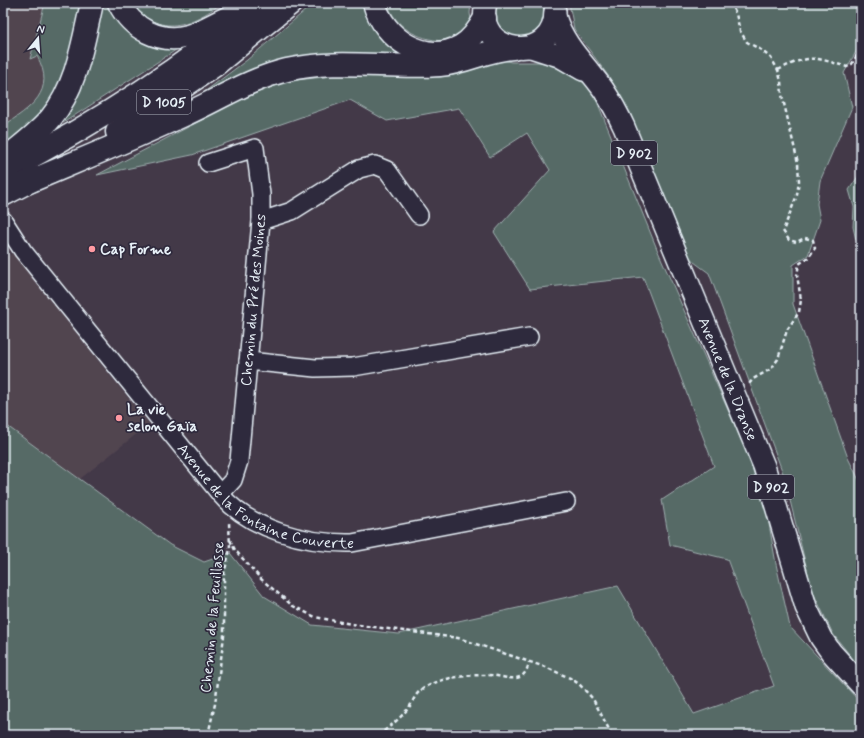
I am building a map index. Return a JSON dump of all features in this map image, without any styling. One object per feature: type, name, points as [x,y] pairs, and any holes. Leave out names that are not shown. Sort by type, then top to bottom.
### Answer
[{"type":"highway","points":[[3,161],[46,123],[64,98],[77,63],[92,3]]},
{"type":"highway","points":[[119,3],[129,19],[137,26],[156,36],[172,38],[188,36],[256,3]]},
{"type":"highway","name":"D 1005","points":[[3,172],[82,130],[146,90],[208,46],[260,3]]},
{"type":"highway","name":"D 1005","points":[[3,195],[104,140],[178,92],[248,39],[291,3]]},
{"type":"highway","points":[[374,3],[384,24],[397,39],[406,45],[424,52],[443,52],[462,46],[476,32],[484,9]]},
{"type":"highway","points":[[26,183],[182,116],[260,79],[286,70],[328,65],[444,65],[467,60],[499,50],[522,47]]},
{"type":"main road","name":"Avenue de la Dranse","points":[[484,9],[489,30],[497,40],[559,56],[588,73]]},
{"type":"main road","name":"Avenue de la Dranse","points":[[555,10],[562,33],[588,73],[602,88],[622,122],[755,442],[773,491],[806,607],[831,652],[861,685]]},
{"type":"main road","points":[[522,47],[541,41],[550,33],[555,10]]},
{"type":"street","name":"Chemin du Pré des Moines","points":[[208,163],[255,148],[261,194],[261,221],[238,466],[233,480],[222,497]]},
{"type":"street","points":[[261,221],[292,211],[359,169],[375,165],[387,170],[419,214]]},
{"type":"street","name":"Avenue de la Fontaine Couverte","points":[[3,220],[16,241],[222,497],[243,514],[271,528],[307,539],[336,543],[367,541],[566,502]]},
{"type":"street","points":[[248,361],[315,368],[353,367],[529,337]]},
{"type":"path","points":[[730,3],[736,14],[740,31],[747,42],[771,58],[778,70],[798,163],[799,181],[797,195],[783,231],[789,240],[796,242],[805,238],[813,240],[815,248],[808,257],[799,264],[796,275],[801,300],[800,312],[787,330],[778,359],[771,370],[753,379],[736,398]]},
{"type":"path","points":[[778,70],[796,61],[811,58],[818,58],[846,67],[852,64],[861,48]]},
{"type":"path","name":"Chemin de la Feuillasse","points":[[208,735],[215,704],[224,636],[224,574],[230,540],[222,497]]},
{"type":"path","points":[[230,540],[235,550],[261,580],[293,606],[315,618],[458,638],[558,672],[579,684],[593,699],[612,735]]},
{"type":"path","points":[[378,735],[395,722],[409,708],[421,690],[450,678],[465,676],[487,675],[511,679],[518,678],[524,675],[530,662]]},
{"type":"shaded area","points":[[3,3],[45,3],[30,58],[37,56],[41,63],[44,79],[43,87],[31,107],[3,126]]},
{"type":"shaded area","points":[[12,253],[149,424],[80,479],[3,423],[3,260]]},
{"type":"green space","points":[[45,3],[82,3],[64,75],[51,101],[43,112],[24,130],[3,145],[3,126],[23,113],[38,98],[42,89],[44,80],[37,56],[30,59]]},
{"type":"green space","points":[[98,3],[111,3],[179,48],[63,123],[76,90]]},
{"type":"green space","points":[[132,3],[222,3],[211,11],[187,22],[176,25],[164,25],[153,21],[142,14]]},
{"type":"green space","points":[[314,3],[367,3],[411,55],[352,59],[180,110],[247,60]]},
{"type":"green space","points":[[387,3],[471,3],[470,13],[472,26],[444,44],[443,41],[425,38],[409,31],[396,19]]},
{"type":"green space","points":[[495,3],[544,3],[546,11],[545,18],[538,30],[532,34],[518,37],[510,36],[504,33],[496,24]]},
{"type":"green space","points":[[569,3],[861,3],[861,43],[844,73],[852,107],[820,181],[817,204],[820,220],[808,255],[793,265],[793,304],[848,458],[861,484],[861,669],[833,634],[812,590],[784,476],[709,273],[694,262],[687,254],[630,113],[609,77],[574,29]]},
{"type":"green space","points":[[503,60],[511,62],[541,62],[551,65],[586,84],[596,99],[657,249],[746,451],[766,507],[776,564],[790,627],[861,703],[861,735],[3,735],[3,423],[170,545],[204,562],[230,553],[264,596],[312,625],[399,634],[618,586],[694,714],[774,686],[727,559],[670,545],[662,500],[714,466],[643,277],[530,289],[494,232],[550,170],[527,133],[490,157],[459,108],[387,121],[350,100],[192,155],[97,175],[245,97],[288,81],[332,76],[439,77],[454,75],[454,73]]},
{"type":"green space","points":[[861,172],[860,241],[856,240],[853,227],[854,207],[849,190]]},
{"type":"place","name":"Cap Forme","points":[[92,249]]},
{"type":"place","name":"La vie selon Gaïa","points":[[119,418]]}]
